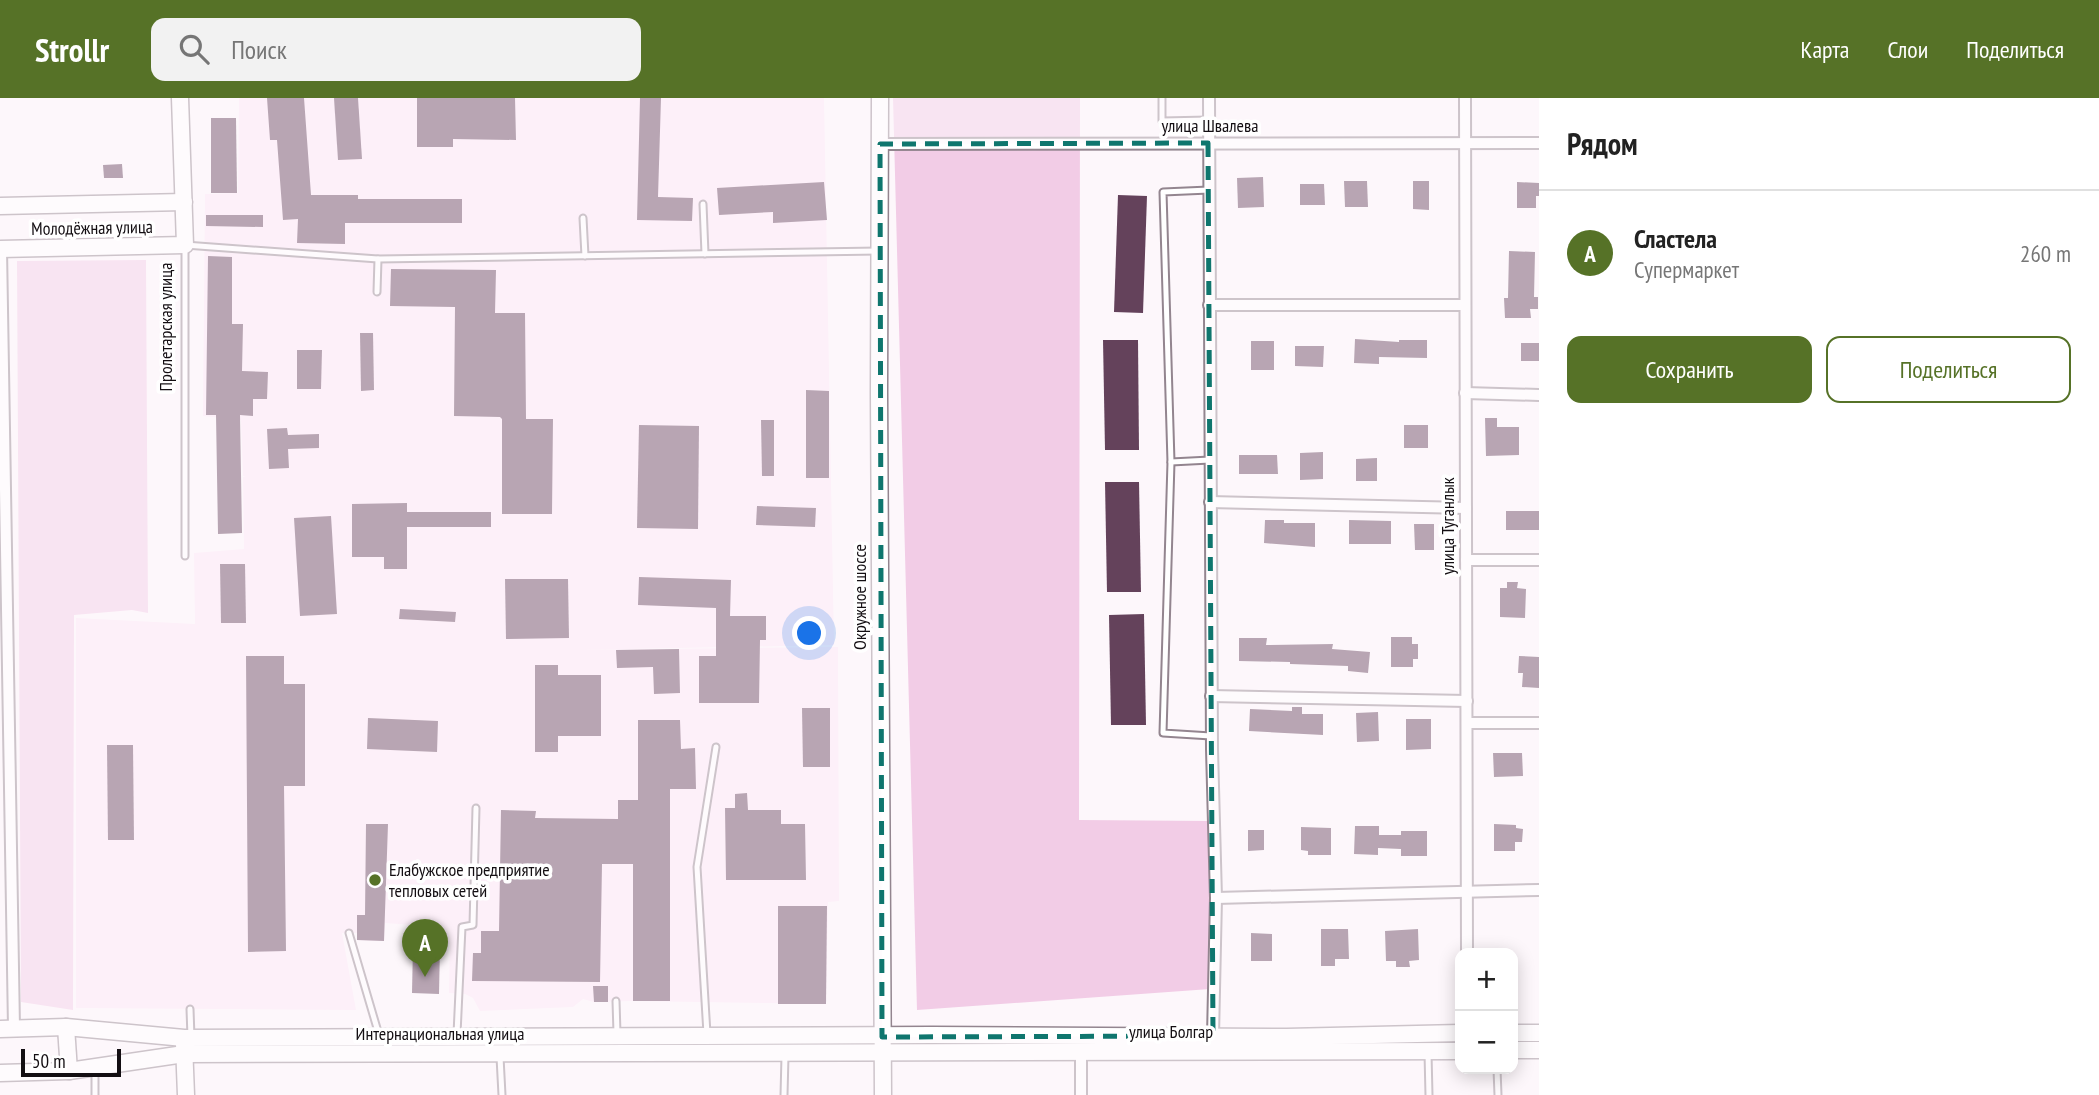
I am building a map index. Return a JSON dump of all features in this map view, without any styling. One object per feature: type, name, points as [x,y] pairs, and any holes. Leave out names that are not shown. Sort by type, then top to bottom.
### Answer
[{"type":"street","name":"Пролетарская улица","points":[[180,98],[185,245]]},
{"type":"street","name":"Окружное шоссе","points":[[880,98],[883,1095]]},
{"type":"street","points":[[1209,98],[1211,696],[1216,898],[1213,1036]]},
{"type":"street","name":"улица Туганлык","points":[[1465,98],[1467,948]]},
{"type":"street","name":"улица Швалева","points":[[880,144],[1539,143]]},
{"type":"street","name":"Молодёжная улица","points":[[0,206],[184,202]]},
{"type":"street","name":"Молодёжная улица","points":[[0,249],[185,245]]},
{"type":"street","points":[[0,249],[7,1028]]},
{"type":"street","points":[[1209,305],[1465,305]]},
{"type":"street","points":[[1465,393],[1539,395]]},
{"type":"street","points":[[1210,502],[1466,508]]},
{"type":"street","points":[[1466,560],[1539,560]]},
{"type":"street","points":[[1211,696],[1467,701]]},
{"type":"street","points":[[1467,723],[1539,723]]},
{"type":"street","points":[[1216,898],[1539,890]]},
{"type":"street","points":[[66,1027],[69,1072]]},
{"type":"street","name":"Интернациональная улица","points":[[7,1028],[66,1027],[186,1043],[500,1054],[785,1054],[882,1045]]},
{"type":"street","name":"улица Болгар","points":[[882,1045],[1213,1036],[1455,1033]]},
{"type":"street","points":[[1518,1033],[1539,1033]]},
{"type":"street","name":"Интернациональная улица","points":[[0,1073],[69,1072],[94,1068],[186,1043],[380,1038],[708,1037],[882,1045]]},
{"type":"street","points":[[186,1043],[186,1095]]},
{"type":"street","name":"улица Болгар","points":[[882,1045],[1081,1052],[1455,1051]]},
{"type":"street","points":[[1518,1051],[1539,1050]]},
{"type":"street","points":[[1081,1052],[1081,1095]]},
{"type":"lane","points":[[1162,98],[1162,121],[1209,120]]},
{"type":"lane","points":[[1209,190],[1163,192],[1171,462],[1163,733],[1212,736]]},
{"type":"lane","points":[[703,204],[705,254]]},
{"type":"lane","points":[[583,218],[585,256]]},
{"type":"lane","points":[[185,245],[378,259],[880,251]]},
{"type":"lane","name":"Пролетарская улица","points":[[185,245],[185,556]]},
{"type":"lane","points":[[377,292],[378,259]]},
{"type":"lane","points":[[1171,462],[1210,460]]},
{"type":"lane","points":[[708,1037],[697,867],[716,747]]},
{"type":"lane","points":[[457,1038],[462,927],[473,925],[476,808]]},
{"type":"lane","points":[[349,933],[380,1038]]},
{"type":"lane","points":[[617,1002],[618,1037]]},
{"type":"lane","points":[[186,1043],[190,1009]]},
{"type":"lane","points":[[1428,1051],[1429,1095]]},
{"type":"lane","points":[[500,1054],[502,1095]]},
{"type":"lane","points":[[784,1095],[785,1054]]},
{"type":"lane","points":[[94,1068],[95,1095]]},
{"type":"lane","points":[[1497,1074],[1498,1095]]},
{"type":"highlighted area","points":[[1208,143],[1213,1036],[882,1037],[880,144]]},
{"type":"shaded area","points":[[239,98],[824,98],[834,645],[577,650],[838,647],[839,901],[828,902],[826,1004],[594,1002],[583,999],[573,1007],[480,1011],[473,998],[465,994],[449,993],[450,944],[413,945],[413,925],[385,923],[384,941],[357,940],[357,933],[342,933],[356,1010],[76,1008],[76,618],[195,624],[194,553],[244,549],[243,477],[246,477],[243,476],[241,420],[203,416],[205,194],[238,193]]},
{"type":"shaded area","points":[[893,98],[1080,98],[1079,820],[1210,821],[1210,989],[917,1010]]},
{"type":"shaded area","points":[[146,260],[148,613],[132,610],[74,615],[73,1010],[21,1002],[17,261]]},
{"type":"building","points":[[267,98],[304,98],[311,195],[358,195],[358,199],[462,199],[462,223],[345,223],[345,244],[297,243],[298,219],[283,220],[277,140],[270,140]]},
{"type":"building","points":[[334,98],[358,98],[362,159],[338,160]]},
{"type":"building","points":[[417,98],[515,98],[516,140],[453,139],[453,147],[417,147]]},
{"type":"building","points":[[640,98],[661,98],[658,197],[693,198],[692,221],[637,220]]},
{"type":"building","points":[[211,118],[236,118],[237,193],[211,193]]},
{"type":"building","points":[[122,164],[123,178],[104,178],[103,165]]},
{"type":"building","points":[[1263,177],[1264,207],[1238,208],[1237,178]]},
{"type":"building","points":[[1344,181],[1367,181],[1368,207],[1345,207]]},
{"type":"building","points":[[1413,181],[1429,181],[1429,210],[1413,209]]},
{"type":"building","points":[[824,182],[827,220],[773,223],[773,212],[719,215],[717,188]]},
{"type":"building","points":[[1517,182],[1539,183],[1536,208],[1517,208]]},
{"type":"building","points":[[1300,184],[1324,184],[1325,205],[1300,205]]},
{"type":"building","points":[[1118,195],[1147,196],[1143,313],[1114,312]]},
{"type":"building","points":[[206,215],[263,215],[263,227],[206,226]]},
{"type":"building","points":[[1509,251],[1535,252],[1534,297],[1538,297],[1538,309],[1530,309],[1531,318],[1505,318],[1504,298],[1508,298]]},
{"type":"building","points":[[208,256],[232,257],[232,324],[243,324],[242,371],[268,372],[267,399],[253,399],[253,416],[240,415],[242,533],[218,534],[216,415],[206,415]]},
{"type":"building","points":[[391,269],[496,270],[495,313],[525,313],[526,419],[553,419],[552,514],[502,514],[502,419],[454,416],[455,307],[390,306]]},
{"type":"building","points":[[360,333],[373,333],[374,390],[361,391]]},
{"type":"building","points":[[1355,339],[1399,342],[1427,340],[1427,358],[1379,357],[1379,364],[1354,363]]},
{"type":"building","points":[[1103,340],[1138,340],[1139,450],[1105,450]]},
{"type":"building","points":[[1251,341],[1274,341],[1274,370],[1251,370]]},
{"type":"building","points":[[1521,343],[1539,343],[1539,361],[1521,361]]},
{"type":"building","points":[[1295,346],[1324,346],[1323,367],[1295,366]]},
{"type":"building","points":[[297,350],[322,350],[321,389],[297,389]]},
{"type":"building","points":[[806,390],[829,391],[829,478],[806,478]]},
{"type":"building","points":[[1485,418],[1497,418],[1497,427],[1519,427],[1519,455],[1486,456]]},
{"type":"building","points":[[761,420],[774,420],[774,476],[762,476]]},
{"type":"building","points":[[639,425],[699,426],[698,529],[637,528]]},
{"type":"building","points":[[1404,425],[1428,425],[1428,448],[1404,448]]},
{"type":"building","points":[[287,428],[288,435],[319,434],[319,448],[288,449],[289,468],[269,469],[267,429]]},
{"type":"building","points":[[1323,452],[1323,479],[1300,480],[1300,453]]},
{"type":"building","points":[[1239,455],[1277,455],[1278,474],[1239,474]]},
{"type":"building","points":[[1377,458],[1377,481],[1356,481],[1356,459]]},
{"type":"building","points":[[1105,482],[1139,482],[1141,592],[1107,592]]},
{"type":"building","points":[[407,503],[407,512],[491,512],[491,527],[407,527],[407,569],[384,569],[384,557],[352,557],[352,504]]},
{"type":"building","points":[[757,506],[816,508],[815,527],[756,525]]},
{"type":"building","points":[[1506,511],[1539,511],[1539,530],[1506,530]]},
{"type":"building","points":[[331,516],[337,614],[300,616],[294,518]]},
{"type":"building","points":[[1265,520],[1315,523],[1315,547],[1264,543]]},
{"type":"building","points":[[1349,520],[1391,521],[1391,544],[1349,544]]},
{"type":"building","points":[[1414,524],[1434,524],[1434,550],[1415,550]]},
{"type":"building","points":[[220,564],[245,564],[246,623],[221,623]]},
{"type":"building","points":[[639,577],[731,580],[730,616],[766,616],[766,640],[760,640],[759,703],[699,703],[699,656],[716,656],[716,608],[638,605]]},
{"type":"building","points":[[505,579],[568,579],[569,638],[506,639]]},
{"type":"building","points":[[1507,582],[1518,582],[1517,588],[1526,589],[1525,618],[1500,617],[1500,588],[1507,588]]},
{"type":"building","points":[[400,609],[456,612],[455,622],[399,619]]},
{"type":"building","points":[[1144,614],[1146,725],[1111,725],[1109,615]]},
{"type":"building","points":[[1391,637],[1412,637],[1412,644],[1418,644],[1418,659],[1413,659],[1413,667],[1391,667]]},
{"type":"building","points":[[1239,638],[1267,638],[1266,645],[1333,644],[1332,649],[1370,652],[1368,673],[1348,671],[1348,666],[1239,661]]},
{"type":"building","points":[[679,649],[680,693],[654,694],[653,667],[617,668],[616,650]]},
{"type":"building","points":[[246,656],[284,656],[284,684],[305,684],[305,786],[284,786],[286,951],[248,952]]},
{"type":"building","points":[[1519,656],[1539,657],[1539,688],[1522,687],[1523,673],[1518,673]]},
{"type":"building","points":[[535,665],[558,665],[558,675],[601,675],[601,736],[558,736],[558,752],[535,752]]},
{"type":"building","points":[[1292,707],[1302,707],[1302,714],[1323,714],[1323,735],[1249,731],[1250,709],[1292,711]]},
{"type":"building","points":[[802,708],[830,708],[830,767],[803,767]]},
{"type":"building","points":[[1378,712],[1379,741],[1357,742],[1356,713]]},
{"type":"building","points":[[368,718],[438,721],[437,752],[367,749]]},
{"type":"building","points":[[1406,719],[1431,719],[1431,749],[1406,750]]},
{"type":"building","points":[[638,720],[680,720],[681,749],[695,748],[696,789],[670,789],[670,1001],[633,1001],[633,864],[602,864],[600,982],[472,981],[473,953],[481,953],[481,931],[499,931],[501,810],[536,811],[535,818],[618,819],[618,800],[638,800]]},
{"type":"building","points":[[107,745],[133,745],[134,840],[108,840]]},
{"type":"building","points":[[1493,753],[1522,753],[1523,776],[1494,777]]},
{"type":"building","points":[[747,793],[748,810],[781,810],[781,824],[805,824],[806,880],[726,880],[725,808],[735,808],[735,794]]},
{"type":"building","points":[[366,824],[388,824],[384,941],[357,940],[357,915],[365,915]]},
{"type":"building","points":[[1494,824],[1516,825],[1516,828],[1523,829],[1522,842],[1515,842],[1515,851],[1494,851]]},
{"type":"building","points":[[1355,826],[1379,826],[1379,835],[1401,835],[1401,831],[1427,831],[1427,856],[1401,856],[1401,849],[1378,848],[1378,855],[1354,854]]},
{"type":"building","points":[[1301,827],[1331,828],[1331,855],[1308,855],[1308,851],[1301,850]]},
{"type":"building","points":[[1248,830],[1264,830],[1264,850],[1248,851]]},
{"type":"building","points":[[778,906],[827,906],[826,1004],[778,1004]]},
{"type":"building","points":[[1321,929],[1348,929],[1349,959],[1335,959],[1335,966],[1321,966]]},
{"type":"building","points":[[1418,929],[1419,960],[1409,961],[1410,967],[1396,967],[1396,961],[1386,961],[1385,931]]},
{"type":"building","points":[[1251,933],[1272,934],[1272,961],[1251,961]]},
{"type":"building","points":[[413,945],[440,946],[439,994],[412,993]]},
{"type":"building","points":[[593,986],[608,986],[608,1002],[594,1002]]},
{"type":"place","name":"Елабужское предприятие тепловых сетей","points":[[375,880]]},
{"type":"place","name":"Сластела","points":[[425,977]]}]
